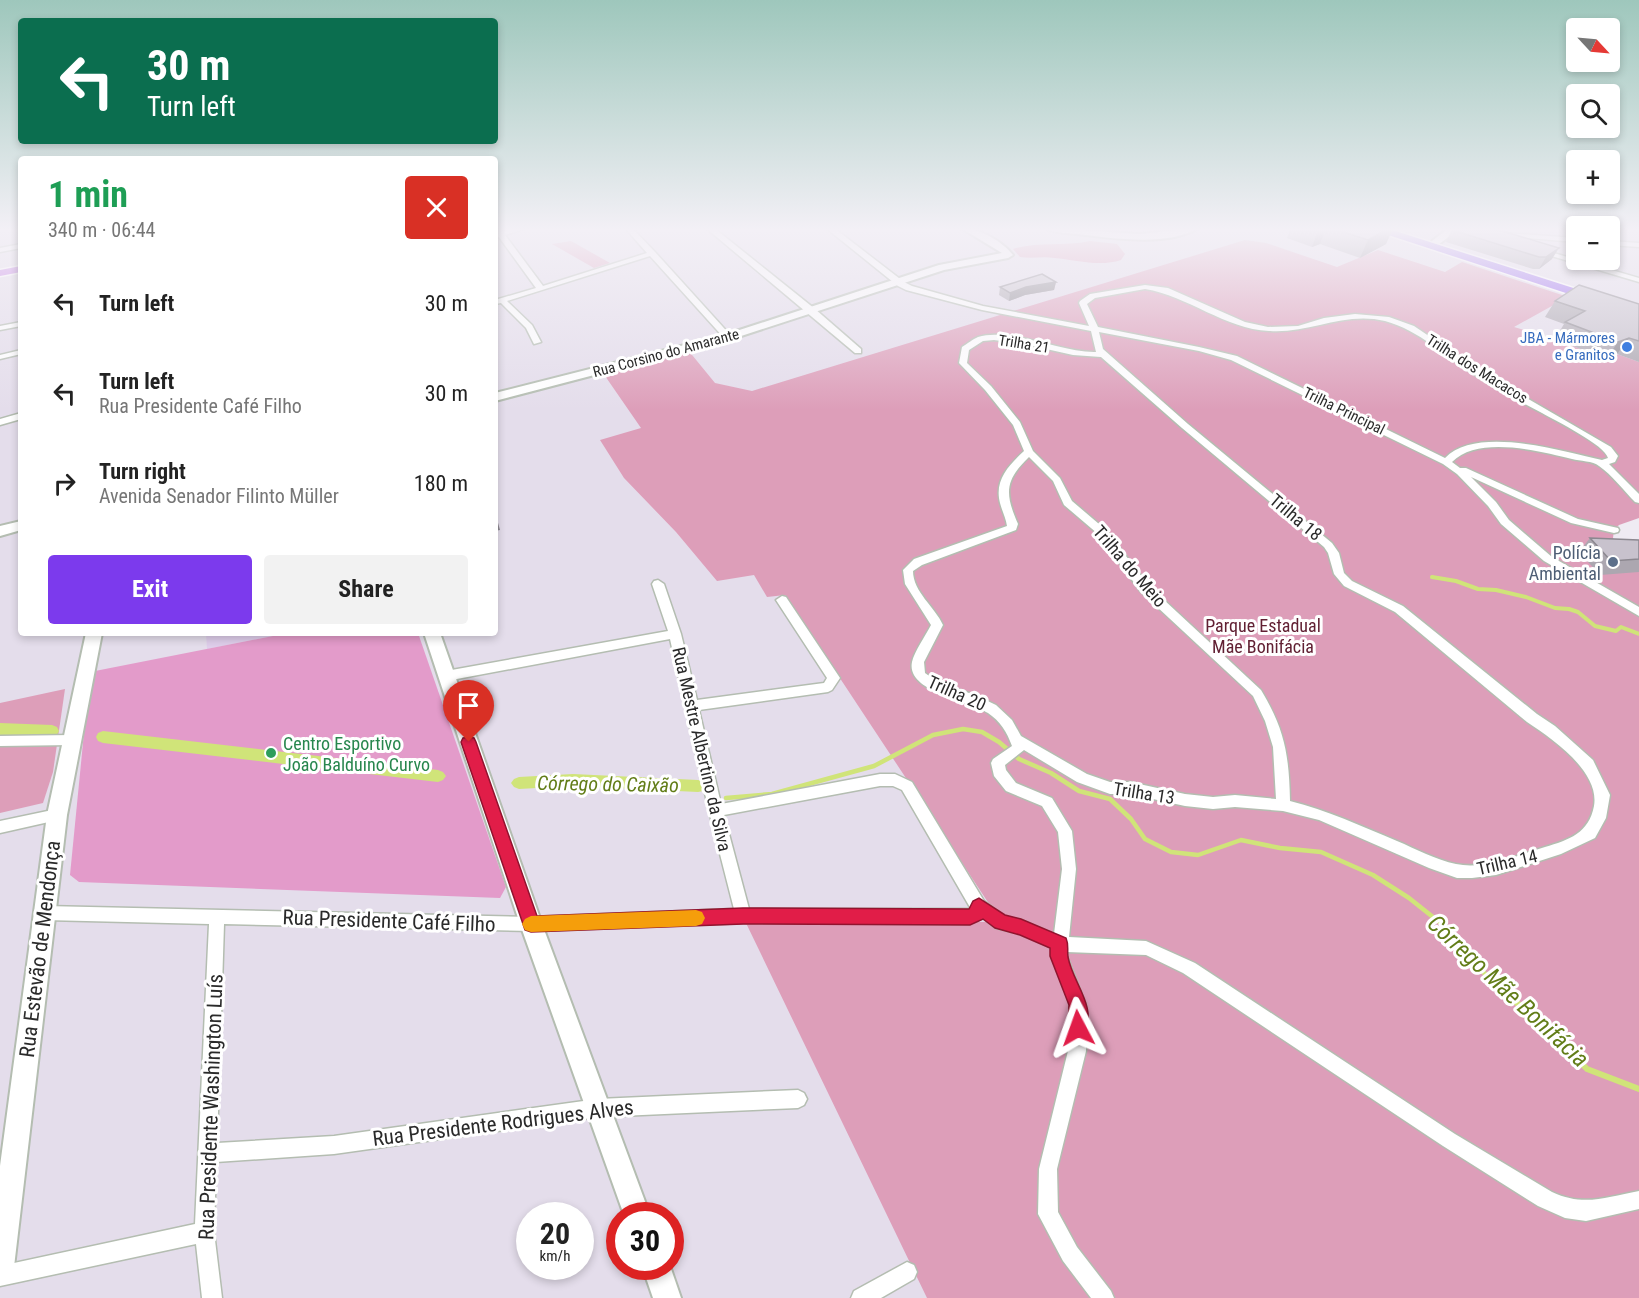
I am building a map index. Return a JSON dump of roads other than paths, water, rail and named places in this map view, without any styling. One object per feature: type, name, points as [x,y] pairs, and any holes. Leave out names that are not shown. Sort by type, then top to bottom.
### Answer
[{"type":"highway","points":[[1563,289],[1639,313]]},
{"type":"highway","points":[[1578,289],[1639,308]]},
{"type":"street","points":[[499,301],[541,289]]},
{"type":"street","points":[[685,289],[728,337]]},
{"type":"street","points":[[785,289],[858,351]]},
{"type":"street","name":"Rua Corsino do Amarante","points":[[498,396],[728,337],[873,289]]},
{"type":"street","name":"Trilha Principal","points":[[911,289],[1000,312],[1094,328],[1234,358],[1446,462],[1484,496],[1505,522],[1548,559],[1639,612]]},
{"type":"street","name":"Trilha dos Macacos","points":[[1094,328],[1083,303],[1087,298],[1134,289]]},
{"type":"street","name":"Trilha dos Macacos","points":[[1155,289],[1165,290],[1243,324],[1268,330],[1299,328],[1338,318],[1370,316],[1411,328],[1479,374],[1608,449],[1613,456],[1612,460],[1602,463]]},
{"type":"street","points":[[499,301],[529,327],[537,342]]},
{"type":"street","points":[[0,328],[18,325]]},
{"type":"street","name":"Trilha 18","points":[[1094,328],[1099,350],[1103,354],[1334,551],[1338,571],[1342,577],[1358,589],[1397,608],[1532,718]]},
{"type":"street","name":"Trilha 21","points":[[1029,452],[1017,424],[988,388],[963,363],[965,349],[980,339],[1000,338],[1078,353],[1103,354]]},
{"type":"street","points":[[0,357],[18,353]]},
{"type":"street","points":[[0,422],[18,417]]},
{"type":"street","points":[[1614,530],[1575,521],[1446,462],[1457,451],[1480,446],[1535,447],[1602,463],[1639,500]]},
{"type":"street","name":"Trilha 20","points":[[1017,744],[1001,714],[986,704],[935,687],[919,674],[918,662],[937,625],[935,618],[907,576],[908,570],[918,562],[1012,528],[1013,524],[1004,504],[1002,492],[1004,478],[1029,452]]},
{"type":"street","name":"Trilha do Meio","points":[[1029,452],[1057,480],[1068,503],[1102,532],[1146,589],[1257,693],[1270,713],[1278,734],[1282,755],[1284,805]]},
{"type":"street","points":[[0,531],[18,526]]},
{"type":"street","name":"Rua Mestre Albertino da Silva","points":[[658,584],[675,634],[743,916]]},
{"type":"street","points":[[692,706],[828,687],[832,684],[834,678],[782,600]]},
{"type":"street","points":[[446,676],[675,634]]},
{"type":"street","name":"Rua Estevão de Mendonça","points":[[0,1267],[57,815],[93,636]]},
{"type":"street","points":[[433,636],[531,924],[632,1202]]},
{"type":"street","name":"Trilha 14","points":[[1284,805],[1322,815],[1429,862],[1457,871],[1496,868],[1556,850],[1590,834],[1599,818],[1603,795],[1588,764],[1550,730],[1532,718]]},
{"type":"street","points":[[0,741],[72,740]]},
{"type":"street","points":[[1017,744],[998,763],[999,772],[1011,787],[1047,802],[1065,831],[1070,869],[1059,956],[1078,1005],[1077,1051],[1048,1169],[1048,1214],[1070,1254],[1104,1298]]},
{"type":"street","name":"Trilha 13","points":[[1017,744],[1082,778],[1110,788],[1130,788],[1185,800],[1213,803],[1235,801],[1284,805]]},
{"type":"street","points":[[716,811],[880,780],[895,780],[907,786],[979,906],[1001,923],[1021,927],[1060,944],[1132,946],[1162,954],[1189,968],[1449,1140],[1545,1199],[1565,1208],[1586,1211],[1639,1200]]},
{"type":"street","points":[[0,827],[57,815]]},
{"type":"street","name":"Rua Presidente Café Filho","points":[[45,913],[531,924],[743,916],[970,917],[978,913],[979,906]]},
{"type":"street","name":"Rua Presidente Washington Luís","points":[[212,1298],[204,1232],[218,916]]},
{"type":"street","name":"Rua Presidente Rodrigues Alves","points":[[207,1154],[334,1145],[598,1108],[798,1099]]},
{"type":"street","points":[[0,1276],[204,1232]]},
{"type":"street","points":[[861,1298],[907,1272]]},
{"type":"street","points":[[661,1280],[667,1298]]},
{"type":"waterway","points":[[1432,577],[1456,581],[1478,589],[1496,590],[1526,597],[1555,608],[1578,612],[1595,626],[1616,631],[1621,627],[1639,634]]},
{"type":"waterway","name":"Córrego do Caixão","points":[[0,729],[52,731]]},
{"type":"waterway","name":"Córrego Mãe Bonifácia","points":[[726,798],[772,794],[874,766],[933,735],[963,729],[982,732],[999,742],[1019,759],[1051,773],[1079,791],[1110,799],[1131,819],[1145,839],[1171,852],[1198,855],[1241,840],[1280,848],[1321,852],[1373,875],[1409,898],[1443,925],[1490,980]]},
{"type":"waterway","name":"Córrego do Caixão","points":[[103,737],[438,776]]},
{"type":"waterway","name":"Córrego do Caixão","points":[[519,783],[573,780],[698,786]]},
{"type":"waterway","name":"Córrego Mãe Bonifácia","points":[[1490,980],[1545,1027],[1587,1069],[1639,1089]]},
{"type":"place","name":"JBA - Mármores e Granitos","points":[[1627,347]]},
{"type":"place","name":"Polícia Ambiental","points":[[1613,562]]},
{"type":"place","name":"Centro Esportivo João Balduíno Curvo","points":[[271,753]]},
{"type":"park label","name":"Parque Estadual Mãe Bonifácia","points":[[1263,635]]}]
